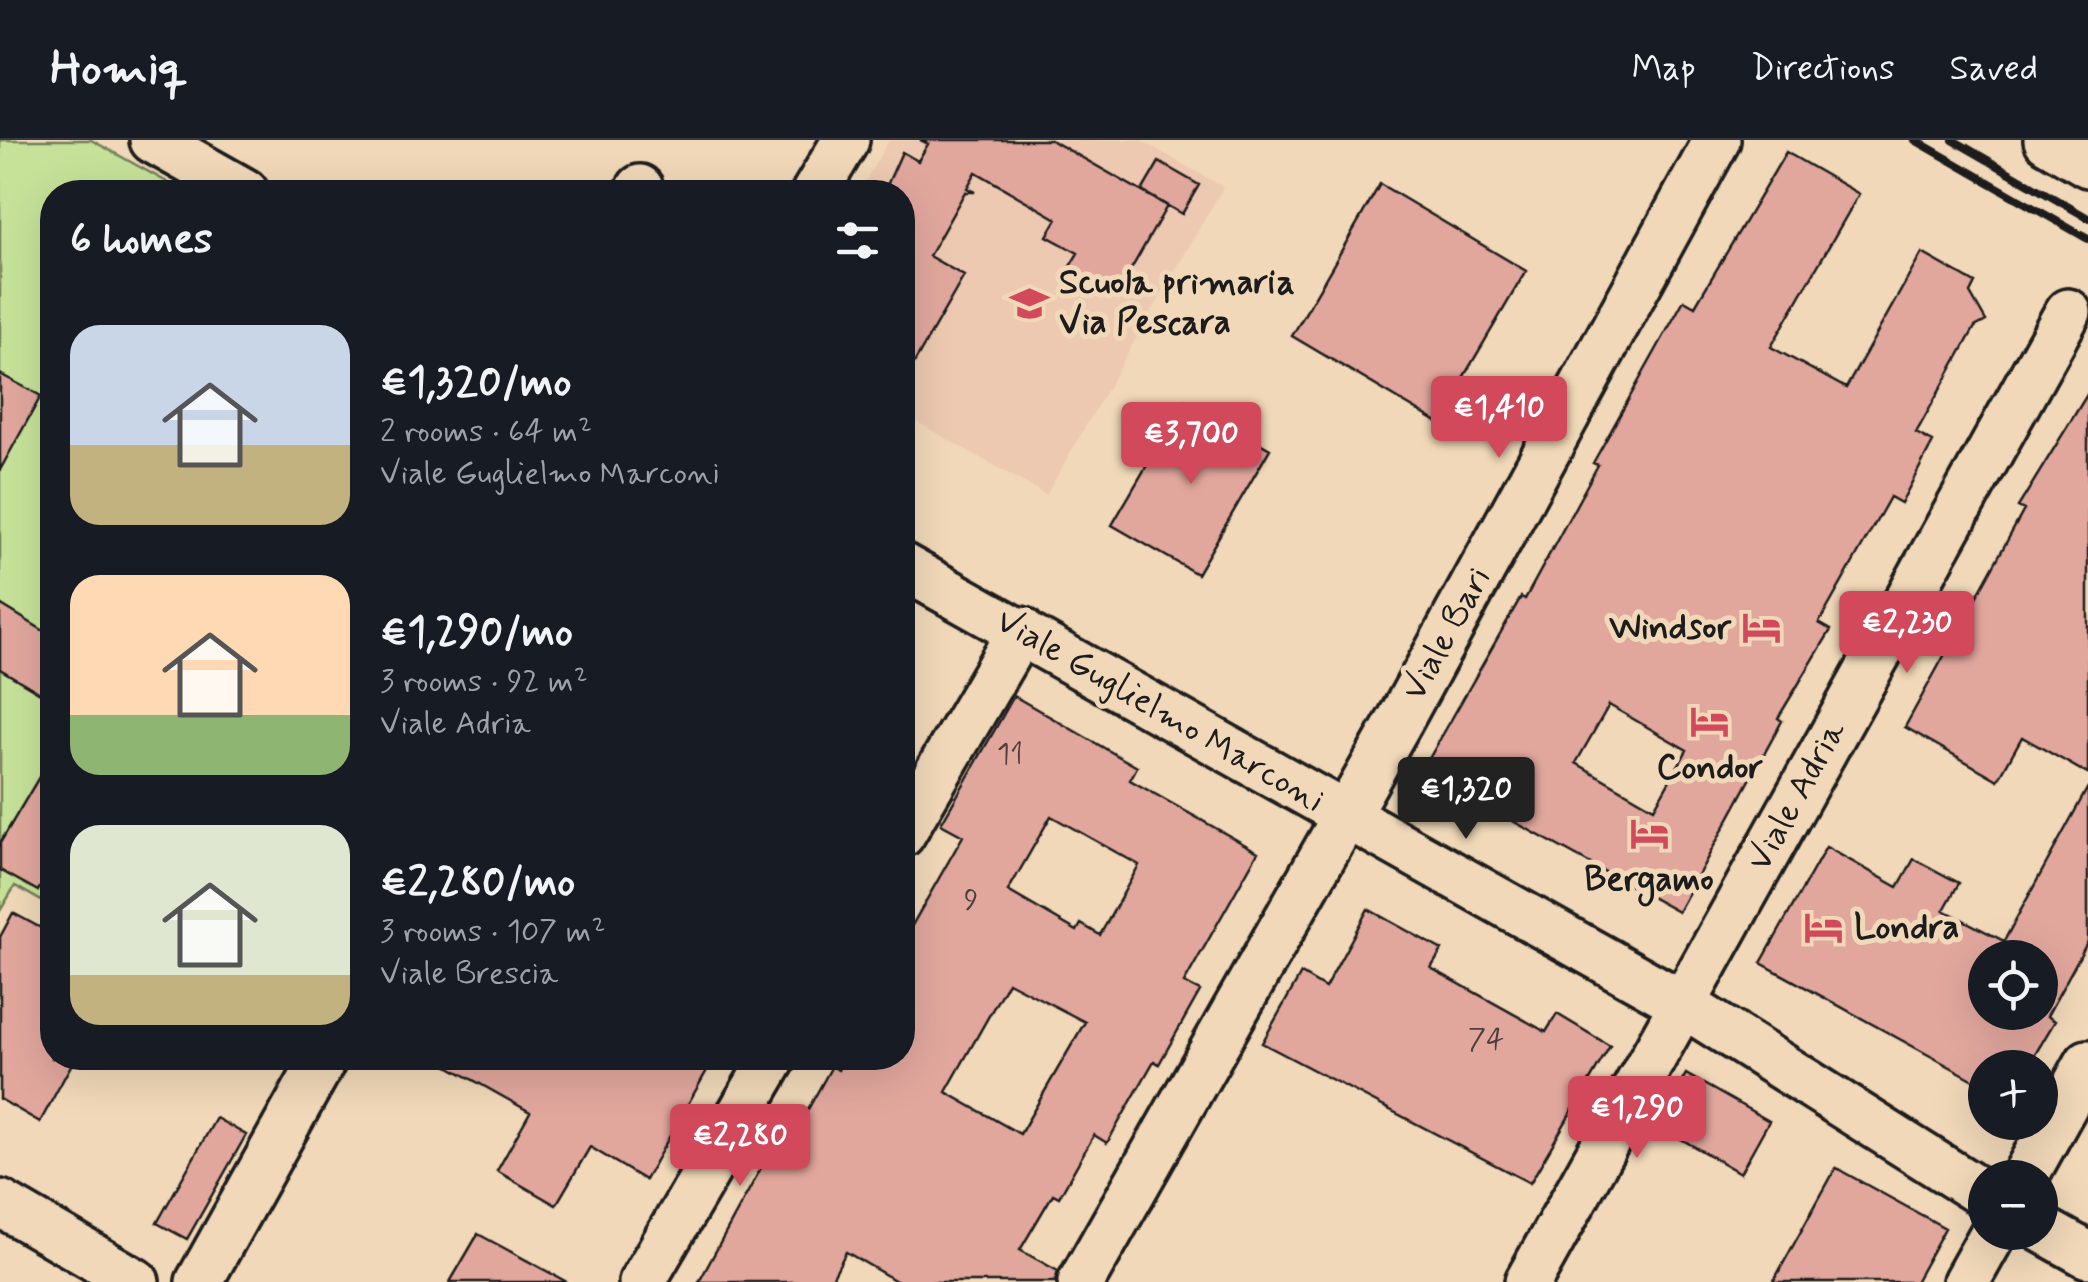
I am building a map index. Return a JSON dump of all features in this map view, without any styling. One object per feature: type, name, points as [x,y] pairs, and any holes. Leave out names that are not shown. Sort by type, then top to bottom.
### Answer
[{"type":"street","points":[[154,140],[224,180]]},
{"type":"street","points":[[822,180],[846,140]]},
{"type":"street","name":"Viale Bari","points":[[1081,1282],[1344,818],[1718,140]]},
{"type":"street","points":[[2047,140],[2088,164]]},
{"type":"street","name":"Viale Adria","points":[[1528,1282],[2068,312]]},
{"type":"street","name":"Viale Guglielmo Marconi","points":[[915,573],[1021,630],[1344,818],[1681,1003],[1968,1184]]},
{"type":"street","points":[[915,812],[1021,630]]},
{"type":"street","points":[[2034,1160],[2088,1063]]},
{"type":"street","points":[[199,1282],[317,1070]]},
{"type":"street","points":[[642,1282],[766,1070]]},
{"type":"street","points":[[0,1203],[136,1282]]},
{"type":"street","points":[[2058,1238],[2088,1256]]},
{"type":"street","points":[[1966,1282],[1984,1250]]},
{"type":"shaded area","name":"Scuola primaria Via Pescara","points":[[889,140],[1140,140],[1223,187],[1046,495],[915,421],[915,180],[866,180]]},
{"type":"green space","points":[[0,140],[91,140],[163,180],[40,180],[40,900],[15,886],[0,911]]},
{"type":"building","points":[[920,140],[1051,140],[1167,206],[1117,294],[1069,268],[1078,253],[1047,236],[1057,219],[976,172],[967,188],[975,192],[965,192],[929,256],[964,276],[915,361],[915,180],[889,180],[902,152],[918,161],[928,144]]},
{"type":"building","points":[[1786,152],[1859,194],[1771,347],[1846,388],[1922,253],[1975,283],[1970,293],[1986,321],[1975,327],[1916,433],[1933,442],[1901,503],[1890,497],[1819,623],[1831,630],[1778,718],[1782,721],[1678,912],[1422,771],[1521,597],[1525,599],[1598,465],[1593,463],[1684,300],[1695,306]],"holes":[[[1609,705],[1687,750],[1654,808],[1576,763]]]},
{"type":"building","points":[[1159,162],[1199,185],[1182,214],[1142,191]]},
{"type":"building","points":[[1380,184],[1526,271],[1437,422],[1292,336]]},
{"type":"building","points":[[0,374],[40,398],[0,470]]},
{"type":"building","points":[[2088,393],[2088,774],[2022,737],[1998,780],[1905,727],[2024,510],[2018,507]]},
{"type":"building","points":[[1185,400],[1270,449],[1197,574],[1112,525]]},
{"type":"building","points":[[0,604],[40,629],[40,693],[0,669]]},
{"type":"building","points":[[1014,696],[1137,767],[1130,780],[1258,852],[1184,983],[1200,991],[1159,1064],[1154,1061],[1107,1143],[1094,1135],[1059,1197],[1053,1194],[1020,1250],[1058,1271],[1055,1282],[898,1282],[846,1252],[830,1282],[699,1282],[786,1122],[797,1129],[830,1070],[915,1070],[915,920],[963,836],[941,824]],"holes":[[[1051,816],[1139,865],[1100,935],[1081,924],[1077,931],[1008,891]],[[1008,982],[1085,1022],[1020,1134],[946,1092]]]},
{"type":"building","points":[[40,775],[38,891],[0,870],[0,843]]},
{"type":"building","points":[[2088,787],[2088,941],[2058,996],[2058,940],[2005,940]]},
{"type":"building","points":[[1826,847],[1898,887],[1914,859],[1959,883],[1944,910],[2002,940],[1968,940],[1968,1030],[2050,1030],[2038,1050],[1968,1050],[1968,1077],[1761,963]]},
{"type":"building","points":[[1368,909],[1442,950],[1431,968],[1546,1032],[1557,1014],[1610,1046],[1530,1183],[1262,1043],[1301,974],[1325,988]]},
{"type":"building","points":[[13,913],[40,928],[40,1070],[68,1070],[40,1122],[0,1099],[0,937]]},
{"type":"building","points":[[455,1070],[707,1070],[645,1180],[590,1147],[556,1205],[497,1171],[530,1112]]},
{"type":"building","points":[[1686,1074],[1769,1121],[1740,1173],[1657,1125]]},
{"type":"building","points":[[216,1118],[246,1135],[187,1239],[157,1223]]},
{"type":"building","points":[[1836,1168],[1945,1228],[1915,1282],[1773,1282]]},
{"type":"building","points":[[478,1234],[567,1282],[450,1282]]},
{"type":"railway","points":[[1915,140],[2088,239]]},
{"type":"railway","points":[[1953,140],[2088,218]]},
{"type":"place","name":"Scuola primaria Via Pescara","points":[[1029,303]]},
{"type":"place","name":"Windsor","points":[[1761,628]]},
{"type":"place","name":"Condor","points":[[1710,721]]},
{"type":"place","name":"Bergamo","points":[[1649,833]]},
{"type":"place","name":"Londra","points":[[1824,928]]}]
